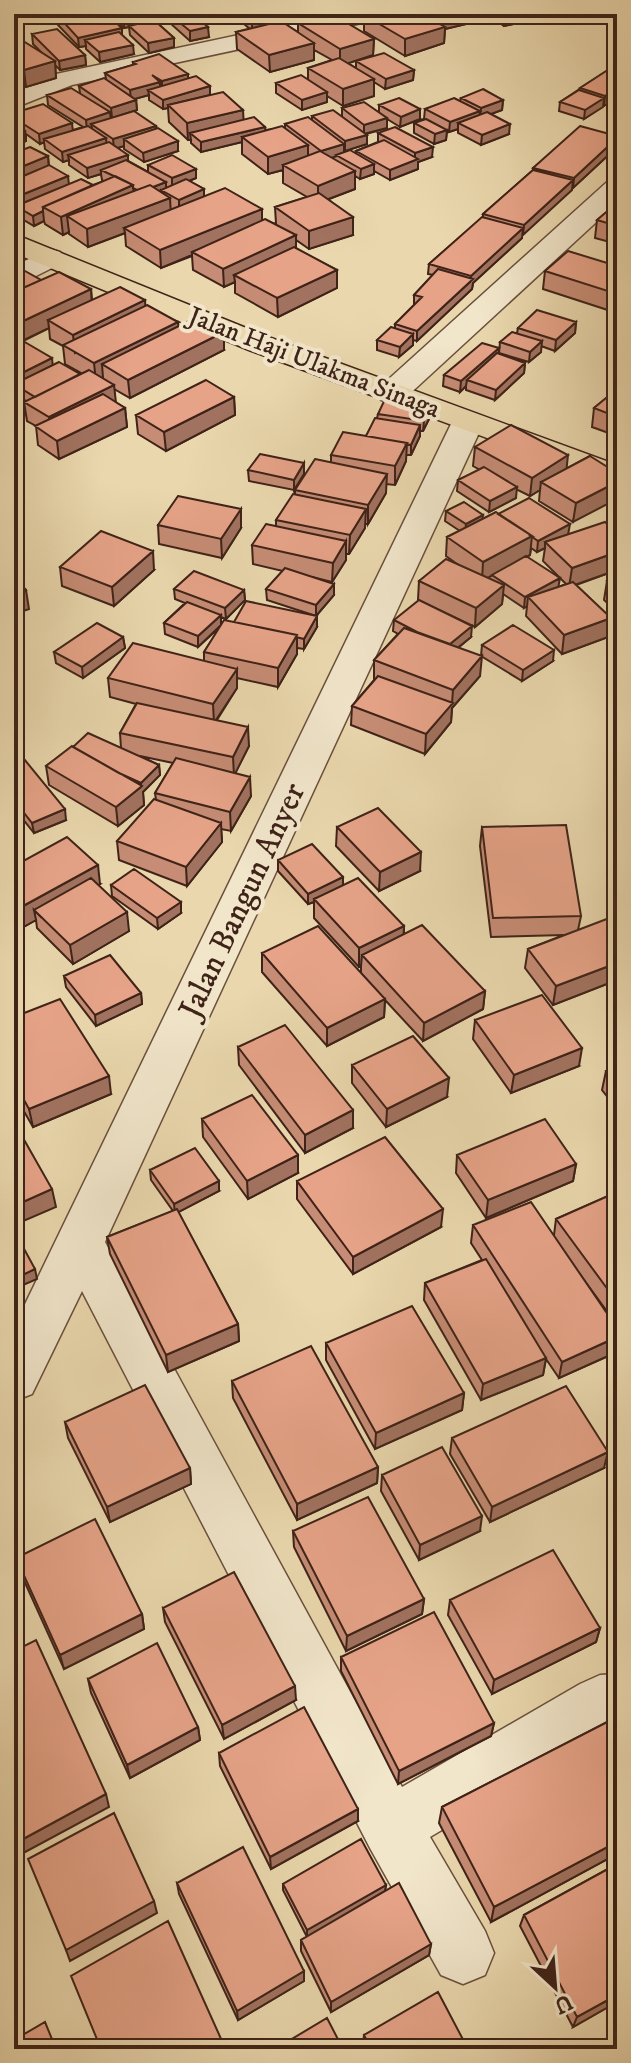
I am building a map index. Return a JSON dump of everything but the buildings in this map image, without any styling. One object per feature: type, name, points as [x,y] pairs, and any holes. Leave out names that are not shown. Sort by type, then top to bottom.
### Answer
[{"type":"main road","name":"Jalan Haji Ulakma Sinaga","points":[[14,243],[260,344],[617,476]]},
{"type":"street","points":[[14,100],[65,79],[371,14]]},
{"type":"street","points":[[392,393],[617,188]]},
{"type":"street","points":[[14,278],[50,258]]},
{"type":"street","name":"Jalan Bangun Anyer","points":[[14,1378],[81,1243],[468,422]]},
{"type":"street","points":[[81,1243],[391,1827],[463,1953]]},
{"type":"street","points":[[391,1827],[600,1704],[617,1703]]}]
